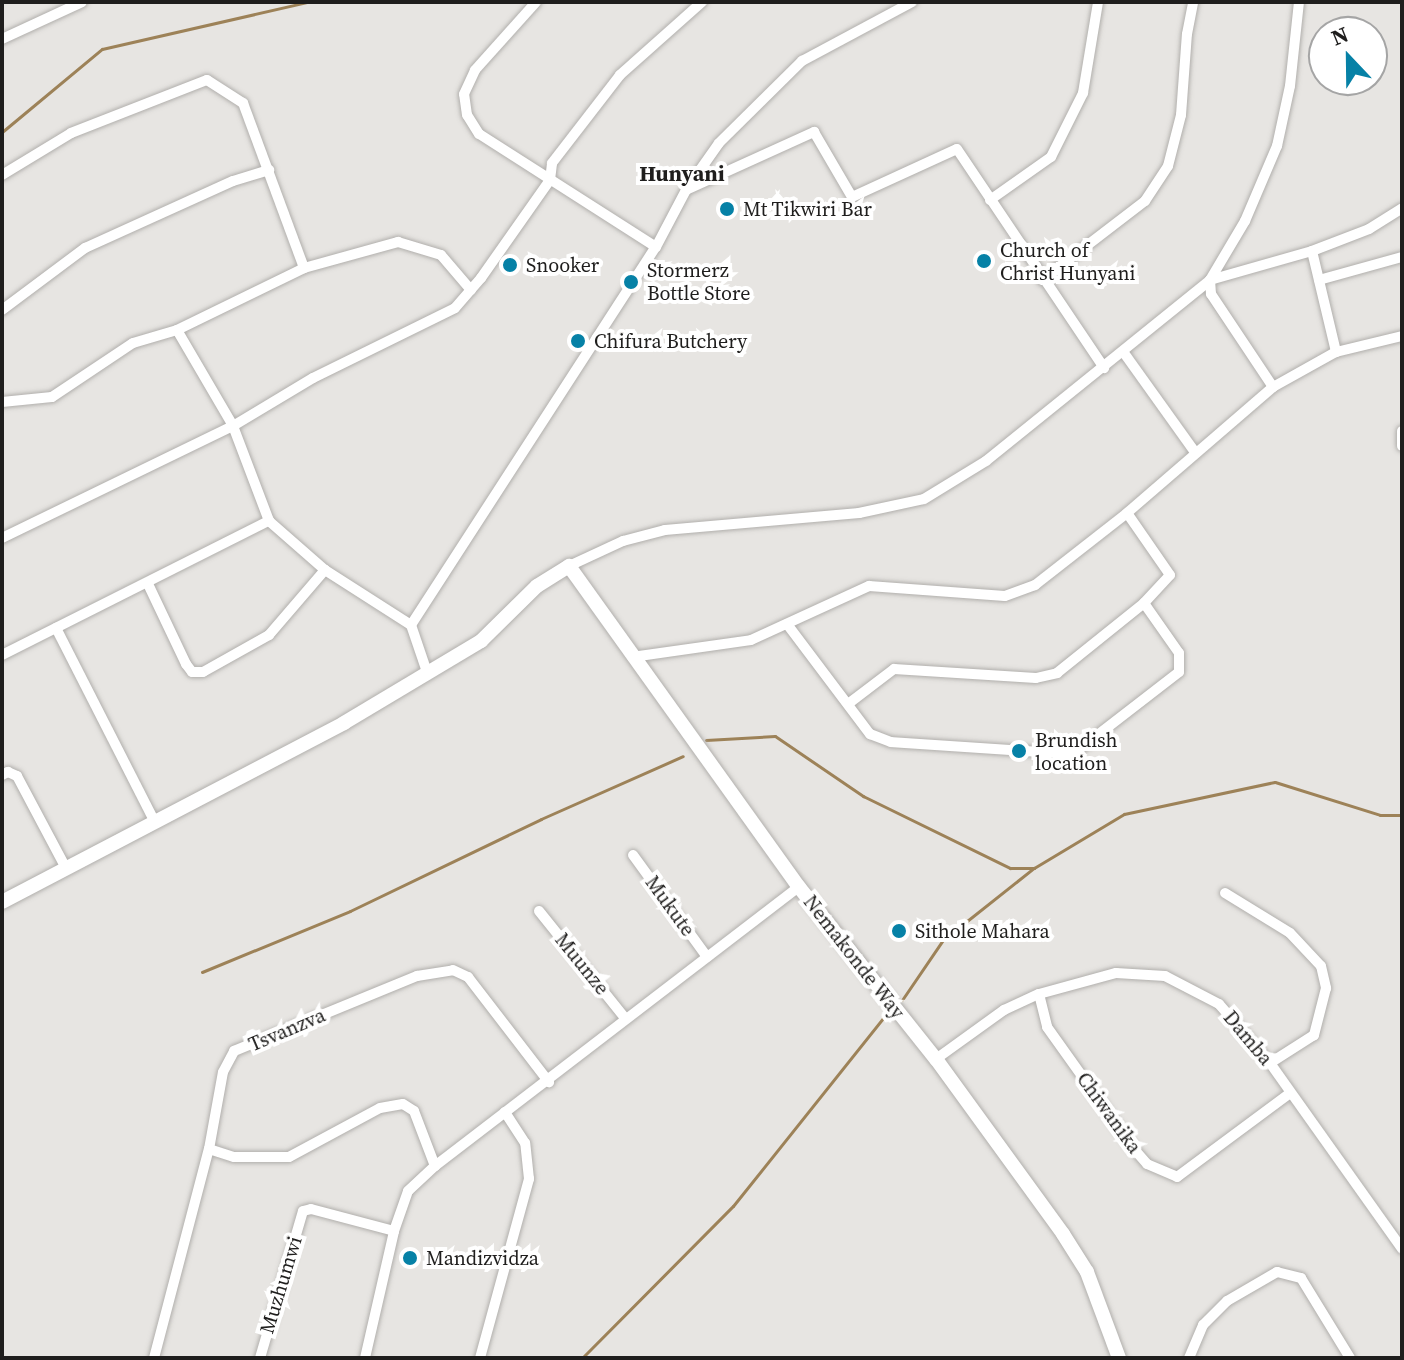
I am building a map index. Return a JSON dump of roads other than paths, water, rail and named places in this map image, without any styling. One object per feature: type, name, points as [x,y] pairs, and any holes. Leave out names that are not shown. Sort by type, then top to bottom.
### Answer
[{"type":"street","points":[[2,39],[82,2]]},
{"type":"street","points":[[536,2],[475,70],[464,94],[467,115],[479,134],[656,247]]},
{"type":"street","points":[[2,538],[233,426],[313,378],[455,308],[550,180],[552,163],[620,75],[702,2]]},
{"type":"street","points":[[411,625],[656,247],[686,190],[719,143],[802,61],[912,2]]},
{"type":"street","points":[[990,200],[1051,157],[1083,93],[1098,2]]},
{"type":"street","points":[[1042,280],[1145,201],[1168,166],[1181,115],[1187,34],[1193,2]]},
{"type":"street","points":[[2,902],[344,723],[481,641],[537,586],[569,566],[623,541],[665,530],[859,513],[924,499],[986,461],[1124,353],[1210,280],[1245,221],[1277,146],[1290,86],[1299,2]]},
{"type":"street","points":[[2,175],[71,133],[207,80],[243,103],[304,268]]},
{"type":"street","points":[[686,190],[814,132],[852,197],[957,149],[1042,280],[1104,368]]},
{"type":"street","points":[[2,310],[85,248],[233,181],[269,170]]},
{"type":"street","points":[[1210,280],[1312,251],[1369,229],[1402,208]]},
{"type":"street","points":[[2,402],[52,397],[133,343],[177,330],[304,268],[398,242],[441,255],[471,290]]},
{"type":"street","points":[[1312,251],[1336,352]]},
{"type":"street","points":[[1319,280],[1402,257]]},
{"type":"street","points":[[1210,280],[1211,294],[1273,387]]},
{"type":"street","points":[[177,330],[233,426],[269,521],[325,570],[411,625],[427,672]]},
{"type":"street","points":[[632,657],[751,640],[852,590],[869,586],[1005,596],[1035,585],[1127,513],[1273,387],[1336,352],[1402,336]]},
{"type":"street","points":[[1124,353],[1195,452]]},
{"type":"street","points":[[1402,431],[1402,446]]},
{"type":"street","points":[[848,704],[894,669],[1036,678],[1057,673],[1144,603],[1170,575],[1127,513]]},
{"type":"street","points":[[2,655],[269,521]]},
{"type":"street","name":"Nemakonde Way","points":[[569,566],[799,887],[936,1059],[1087,1272],[1119,1358]]},
{"type":"street","points":[[148,584],[186,664],[192,672],[203,672],[269,635],[325,570]]},
{"type":"street","points":[[787,624],[870,734],[891,742],[1073,754],[1179,672],[1179,653],[1144,603]]},
{"type":"street","points":[[56,628],[155,822]]},
{"type":"street","points":[[2,775],[8,772],[17,776],[66,868]]},
{"type":"street","name":"Mukute","points":[[633,855],[707,957]]},
{"type":"street","points":[[365,1358],[394,1231],[408,1191],[435,1166],[549,1082],[625,1018],[799,887]]},
{"type":"street","points":[[1225,893],[1290,933],[1321,966],[1326,988],[1314,1035],[1270,1063]]},
{"type":"street","name":"Muunze","points":[[539,911],[625,1018]]},
{"type":"street","name":"Tsvanzva","points":[[154,1358],[209,1149],[223,1072],[234,1051],[417,976],[453,970],[468,977],[549,1082]]},
{"type":"street","name":"Damba","points":[[936,1059],[1004,1010],[1039,994],[1116,973],[1165,976],[1219,1004],[1270,1063],[1402,1249]]},
{"type":"street","name":"Chiwanika","points":[[1039,994],[1047,1027],[1134,1149],[1147,1164],[1177,1177],[1290,1093]]},
{"type":"street","points":[[209,1149],[234,1157],[289,1157],[380,1108],[403,1104],[414,1111],[435,1166]]},
{"type":"street","points":[[480,1358],[529,1179],[525,1143],[505,1112]]},
{"type":"street","name":"Muzhumwi","points":[[260,1358],[303,1211],[311,1209],[394,1231]]},
{"type":"street","points":[[1189,1358],[1203,1325],[1227,1301],[1277,1272],[1301,1278],[1350,1358]]},
{"type":"waterway","points":[[2,132],[102,49],[307,2]]},
{"type":"waterway","points":[[706,740],[775,736],[863,796],[1010,868],[1034,868]]},
{"type":"waterway","points":[[202,972],[350,911],[541,819],[683,756]]},
{"type":"waterway","points":[[902,1000],[943,940],[1034,868],[1124,814],[1275,782],[1380,815],[1402,815]]},
{"type":"waterway","points":[[582,1358],[733,1206],[886,1014]]},
{"type":"place","name":"Mt Tikwiri Bar","points":[[727,209]]},
{"type":"place","name":"Church of Christ Hunyani","points":[[984,261]]},
{"type":"place","name":"Snooker","points":[[510,265]]},
{"type":"place","name":"Stormerz Bottle Store","points":[[631,282]]},
{"type":"place","name":"Chifura Butchery","points":[[578,341]]},
{"type":"place","name":"Brundish location","points":[[1019,751]]},
{"type":"place","name":"Sithole Mahara","points":[[899,931]]},
{"type":"place","name":"Mandizvidza","points":[[410,1258]]},
{"type":"district","name":"Hunyani","points":[[682,174]]}]
